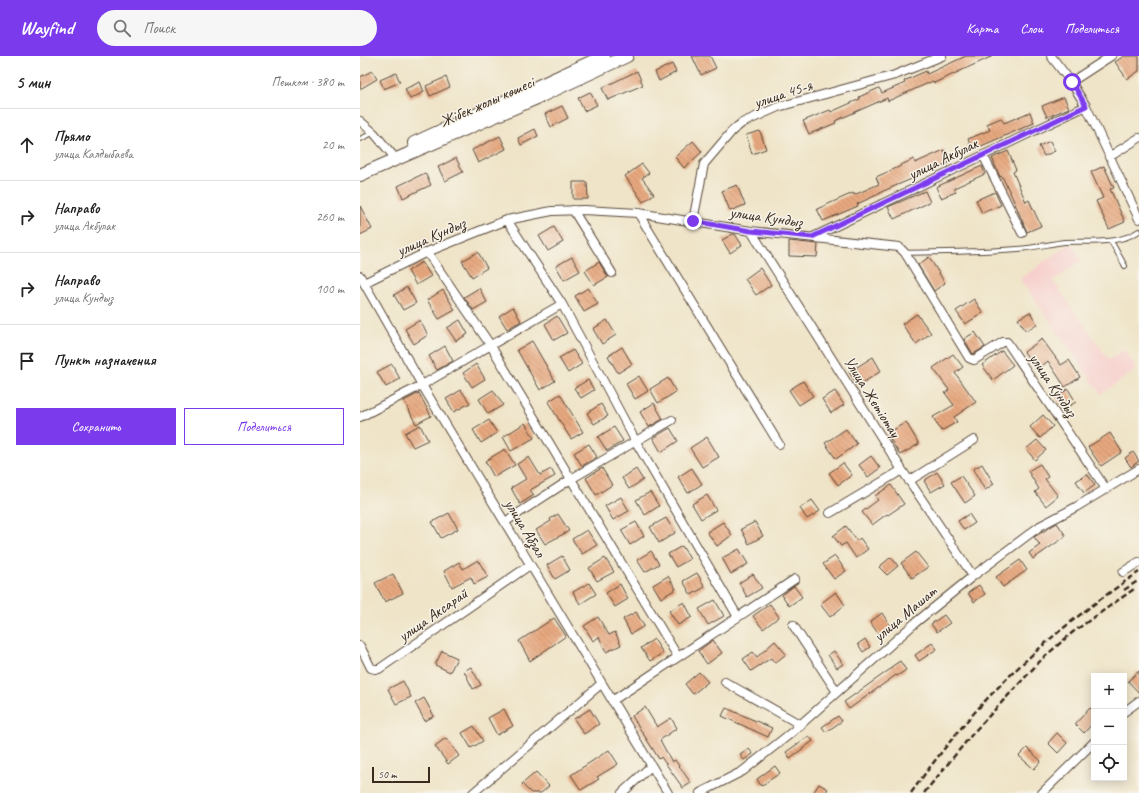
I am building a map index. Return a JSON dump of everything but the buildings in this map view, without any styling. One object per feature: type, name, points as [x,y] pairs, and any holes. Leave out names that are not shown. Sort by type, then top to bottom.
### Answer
[{"type":"main road","name":"Жібек жолы көшесі","points":[[360,175],[394,156],[604,56]]},
{"type":"main road","name":"Жібек жолы көшесі","points":[[360,166],[394,156],[539,97],[627,56]]},
{"type":"street","name":"улица 45-я","points":[[693,221],[704,164],[732,131],[742,123],[778,107],[895,76],[942,56]]},
{"type":"street","points":[[1051,56],[1072,82],[1086,106],[1139,220]]},
{"type":"street","points":[[1072,82],[1110,56]]},
{"type":"street","name":"улица Акбулак","points":[[812,237],[1086,106]]},
{"type":"street","points":[[360,121],[374,133],[394,156]]},
{"type":"street","points":[[1109,157],[1139,138]]},
{"type":"street","points":[[983,155],[1022,233]]},
{"type":"street","points":[[573,210],[612,273]]},
{"type":"street","name":"улица Кундыз","points":[[362,279],[507,220],[552,211],[573,210],[638,213],[751,231],[899,247],[969,358],[974,360],[1003,342],[1007,342],[1106,489]]},
{"type":"street","points":[[638,213],[779,444]]},
{"type":"street","points":[[507,220],[562,304],[636,442],[738,617]]},
{"type":"street","name":"Улица Жетіотау","points":[[751,231],[909,481],[973,576]]},
{"type":"street","points":[[427,252],[491,346],[678,657]]},
{"type":"street","name":"улица Абзал","points":[[362,279],[422,385],[668,793]]},
{"type":"street","points":[[360,417],[422,385],[562,304]]},
{"type":"street","points":[[505,522],[571,479],[672,420]]},
{"type":"street","points":[[909,481],[974,440]]},
{"type":"street","name":"улица Машат","points":[[700,793],[743,771],[801,725],[915,622],[1040,526],[1076,507],[1139,469]]},
{"type":"street","points":[[830,513],[902,470]]},
{"type":"street","points":[[1123,572],[1139,562]]},
{"type":"street","name":"улица Аксарай","points":[[360,646],[371,668],[379,669],[530,565]]},
{"type":"street","points":[[612,701],[795,579]]},
{"type":"street","points":[[793,625],[837,692]]},
{"type":"street","points":[[725,682],[801,725]]},
{"type":"street","points":[[473,793],[602,684]]},
{"type":"street","points":[[1127,710],[1139,701]]},
{"type":"street","points":[[1042,793],[1091,745]]},
{"type":"street","points":[[622,793],[651,766]]},
{"type":"lane","points":[[360,139],[374,133]]},
{"type":"lane","points":[[904,253],[1020,249],[1060,243],[1111,241],[1130,236],[1139,231]]},
{"type":"lane","points":[[1111,241],[1124,266]]},
{"type":"shaded area","points":[[1070,243],[1082,260],[1053,281],[1109,360],[1124,350],[1137,369],[1101,394],[1020,279]]},
{"type":"railway","points":[[911,793],[966,722],[993,692],[1053,637],[1095,603],[1139,572]]},
{"type":"railway","points":[[1124,590],[1139,580]]},
{"type":"railway","points":[[924,793],[974,732],[1043,658],[1073,632],[1134,589]]},
{"type":"route","points":[[693,221],[751,231],[812,237],[1086,106],[1072,82]]}]
